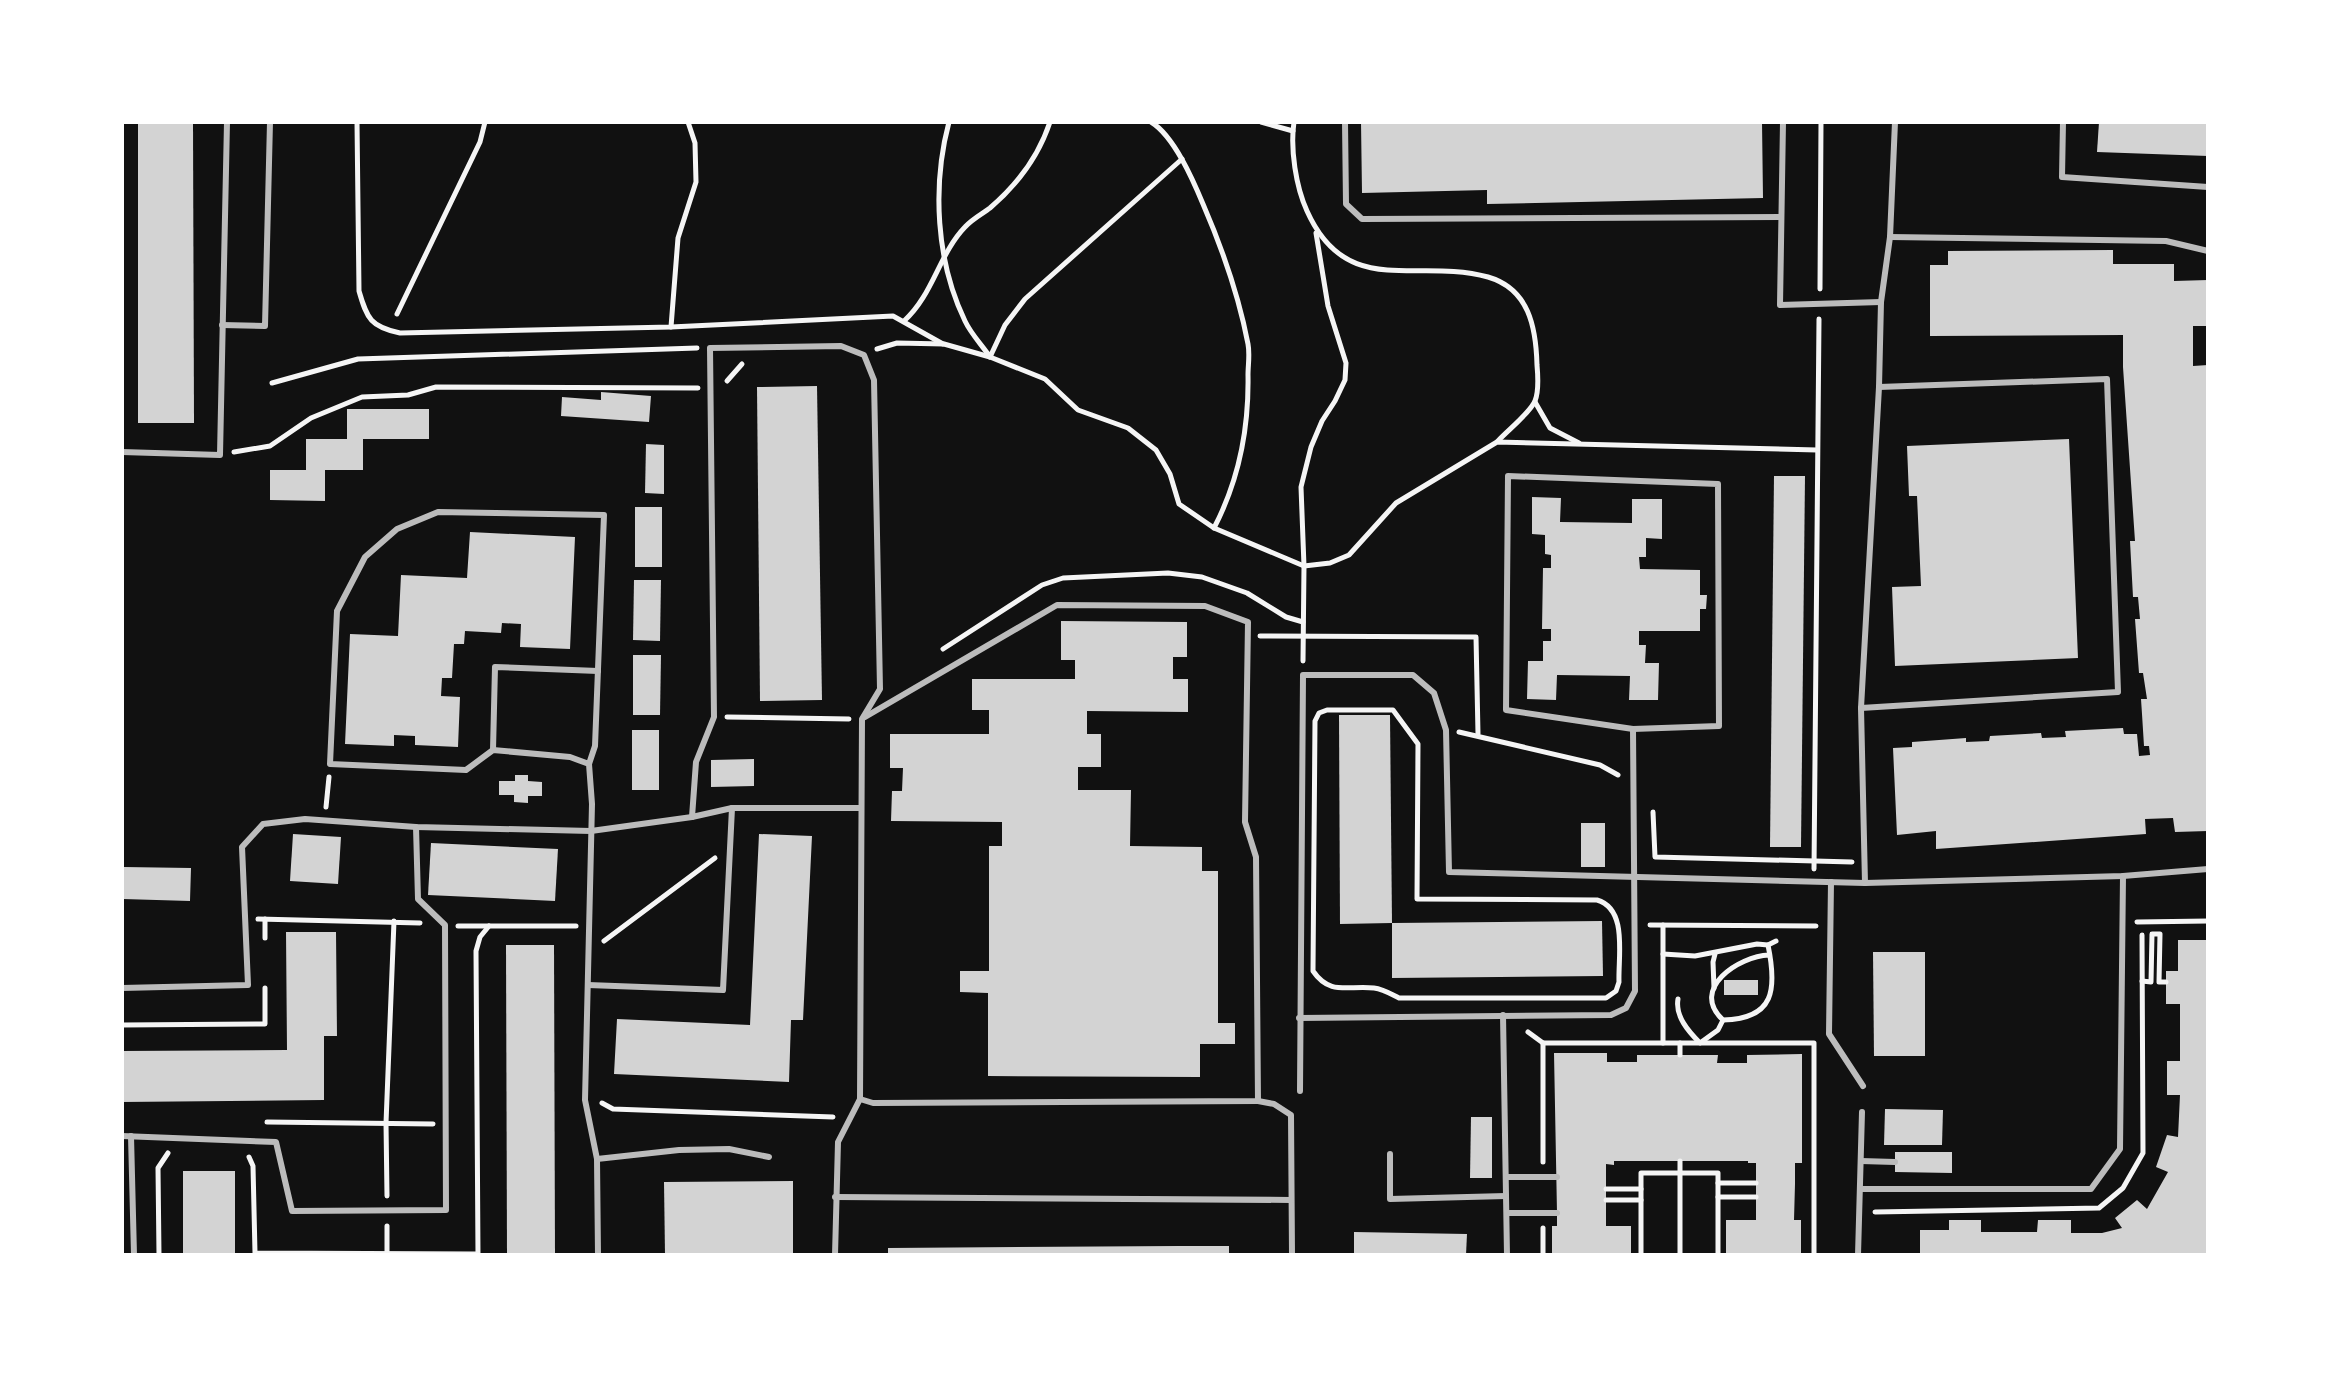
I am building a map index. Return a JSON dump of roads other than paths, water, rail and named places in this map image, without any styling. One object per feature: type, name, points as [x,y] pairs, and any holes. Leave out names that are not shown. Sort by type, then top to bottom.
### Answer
[{"type":"lane","points":[[122,452],[220,455],[227,122]]},
{"type":"lane","points":[[222,325],[265,326],[270,122]]},
{"type":"lane","points":[[1345,122],[1346,204],[1362,219],[1781,217]]},
{"type":"lane","points":[[1783,122],[1780,305],[1881,302]]},
{"type":"lane","points":[[1865,883],[1861,708],[1881,302],[1890,237],[1895,122]]},
{"type":"lane","points":[[2063,122],[2062,177],[2208,187]]},
{"type":"lane","points":[[1890,237],[2166,241],[2208,251]]},
{"type":"lane","points":[[692,817],[696,762],[714,717],[710,348],[841,346],[864,355],[874,380],[880,689],[862,719],[860,1099],[838,1142],[835,1255]]},
{"type":"lane","points":[[1861,708],[2118,692],[2107,379],[1879,387]]},
{"type":"lane","points":[[1508,476],[1718,484],[1719,726],[1633,729],[1506,710],[1508,476]]},
{"type":"lane","points":[[589,764],[570,757],[493,750],[466,770],[330,764],[337,611],[365,557],[397,529],[438,512],[604,515],[595,746],[589,764],[591,831],[585,1100],[597,1159],[598,1255]]},
{"type":"lane","points":[[862,719],[1057,605],[1205,606],[1248,622],[1245,822],[1256,857],[1258,1101]]},
{"type":"lane","points":[[493,750],[495,667],[598,671]]},
{"type":"lane","points":[[1300,1091],[1303,675],[1413,675],[1434,693],[1446,730],[1449,872],[1865,883],[2123,876],[2208,869]]},
{"type":"lane","points":[[1299,1018],[1611,1015],[1626,1008],[1635,991],[1633,729]]},
{"type":"lane","points":[[122,988],[248,985],[242,847],[263,824],[305,819],[416,827],[591,831],[692,817],[732,808],[861,808]]},
{"type":"lane","points":[[588,985],[723,990],[732,808]]},
{"type":"lane","points":[[122,1136],[276,1142],[292,1211],[446,1210],[445,925],[418,899],[416,827]]},
{"type":"lane","points":[[1860,1189],[2091,1189],[2120,1149],[2123,876]]},
{"type":"lane","points":[[1831,882],[1829,1034],[1863,1086]]},
{"type":"lane","points":[[1503,1015],[1507,1255]]},
{"type":"lane","points":[[860,1099],[873,1103],[1258,1101],[1274,1104],[1291,1115],[1292,1255]]},
{"type":"lane","points":[[1858,1255],[1862,1112]]},
{"type":"lane","points":[[131,1136],[134,1255]]},
{"type":"lane","points":[[597,1159],[716,1149],[769,1157]]},
{"type":"lane","points":[[1390,1154],[1390,1199],[1506,1196]]},
{"type":"lane","points":[[1861,1161],[1895,1162]]},
{"type":"lane","points":[[1506,1177],[1557,1177]]},
{"type":"lane","points":[[835,1197],[1291,1200]]},
{"type":"lane","points":[[1507,1213],[1557,1213]]}]
